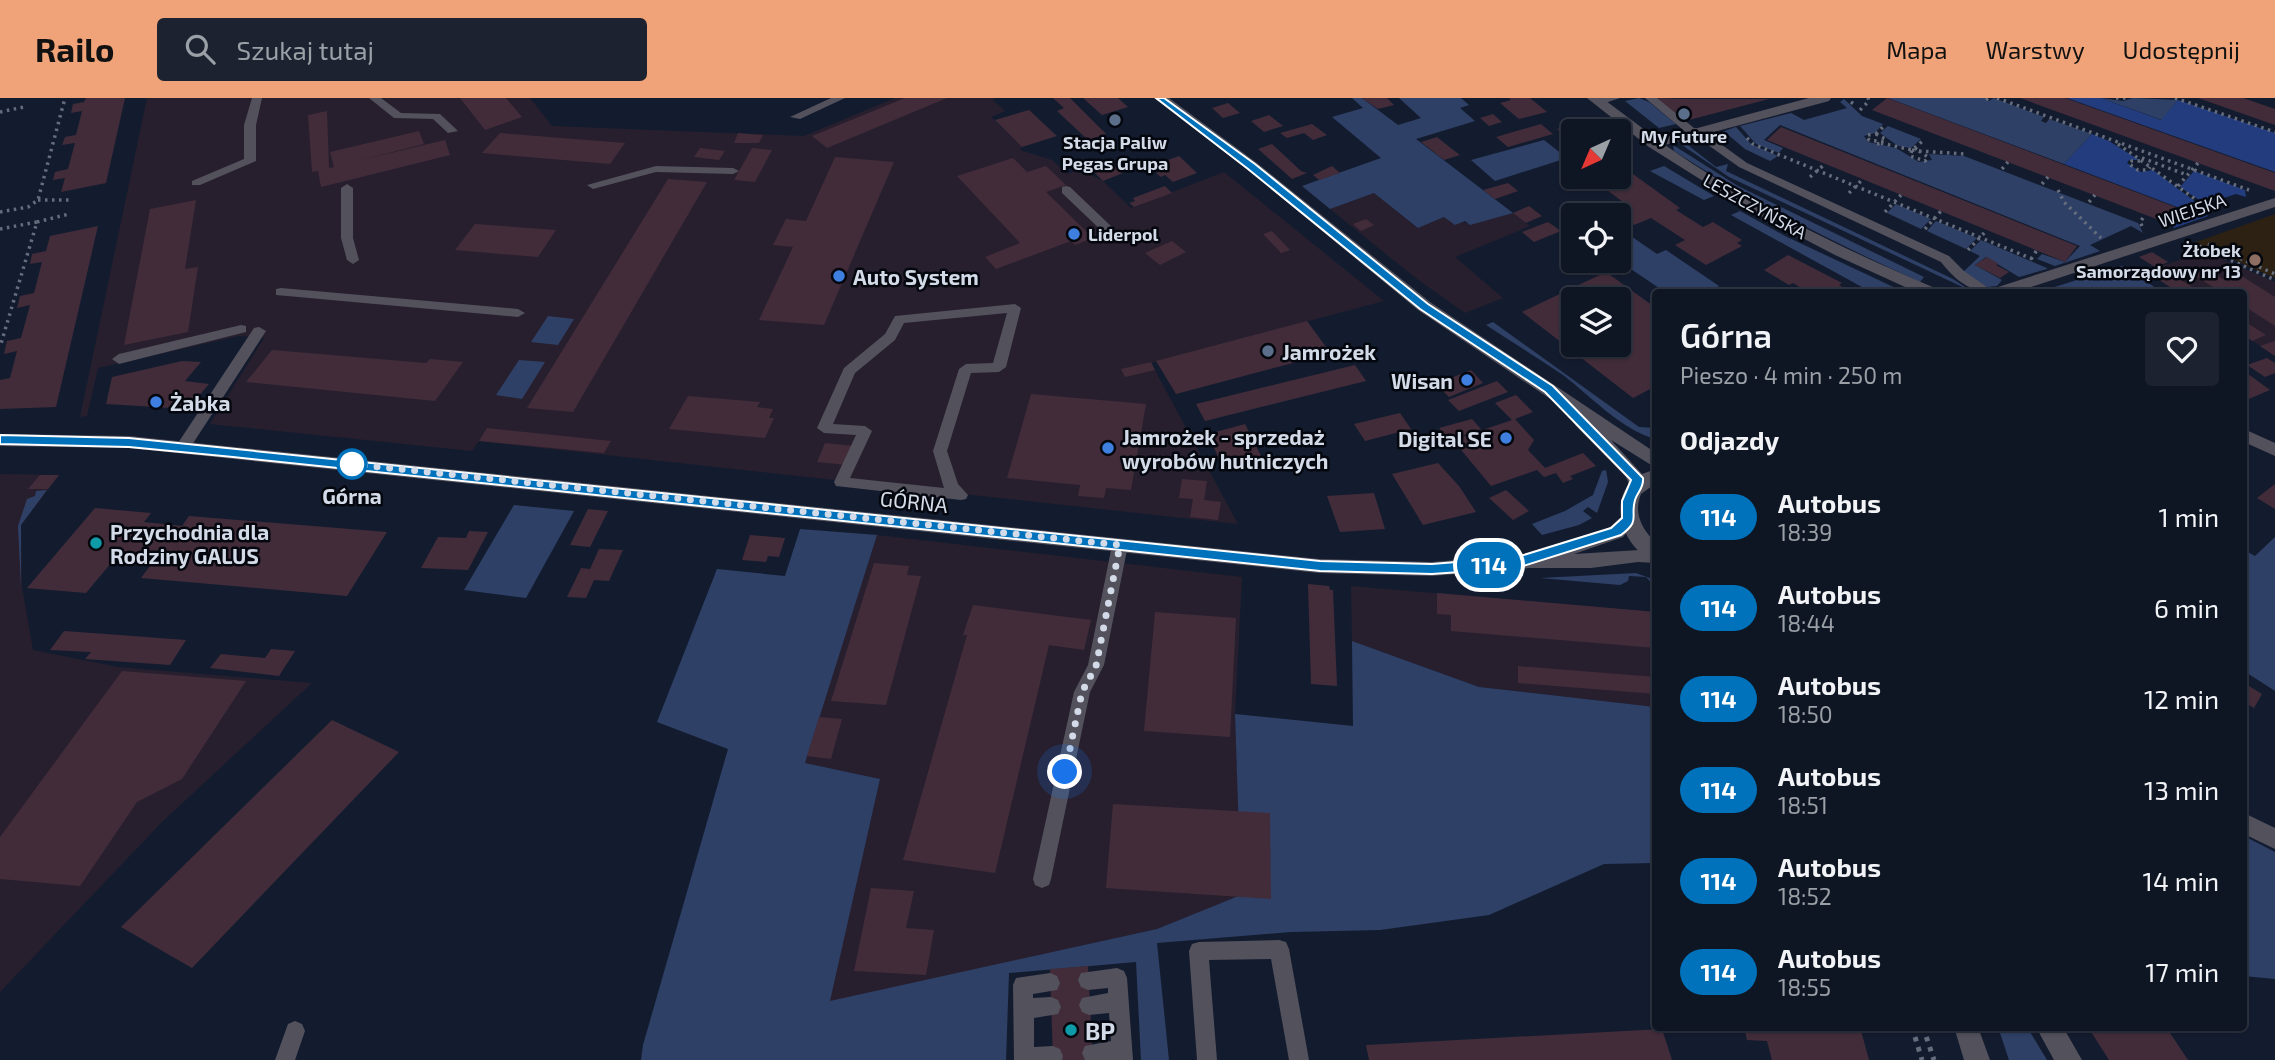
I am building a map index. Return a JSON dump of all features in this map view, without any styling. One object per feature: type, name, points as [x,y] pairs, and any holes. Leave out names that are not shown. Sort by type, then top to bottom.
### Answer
[{"type":"street","points":[[1161,98],[1252,166],[1424,306],[1652,459]]},
{"type":"street","points":[[1179,98],[1236,148],[1252,166]]},
{"type":"street","points":[[1654,144],[1694,131],[1824,98]]},
{"type":"street","name":"LESZCZYŃSKA","points":[[1596,100],[1712,183],[1825,245],[1922,289]]},
{"type":"street","name":"WIEJSKA","points":[[2010,289],[2275,202]]},
{"type":"street","points":[[1549,389],[1633,473],[1638,484]]},
{"type":"street","points":[[2247,436],[2275,450]]},
{"type":"street","name":"GÓRNA","points":[[0,440],[129,442],[183,447],[1320,566],[1401,569],[1462,567],[1530,561],[1591,561],[1652,555]]},
{"type":"street","points":[[1652,476],[1638,484],[1628,501],[1629,519],[1640,540],[1652,551]]},
{"type":"street","name":"GÓRNA","points":[[1530,561],[1616,532],[1629,519]]},
{"type":"street","points":[[2247,825],[2275,839]]},
{"type":"street","points":[[1967,1031],[1977,1060]]},
{"type":"street","points":[[2051,1031],[2069,1060]]},
{"type":"lane","points":[[196,183],[250,160],[250,125],[257,98]]},
{"type":"lane","points":[[374,98],[398,116],[436,116],[452,131]]},
{"type":"lane","points":[[796,117],[840,98]]},
{"type":"lane","points":[[1596,100],[1615,98]]},
{"type":"lane","points":[[1650,98],[1743,165],[1945,259],[1965,281],[1982,289]]},
{"type":"lane","points":[[593,185],[656,169],[733,171]]},
{"type":"lane","points":[[347,188],[347,238],[353,260]]},
{"type":"lane","points":[[1066,190],[1109,231]]},
{"type":"lane","points":[[281,292],[518,313]]},
{"type":"lane","points":[[1015,308],[999,367],[966,369],[940,448],[951,487],[961,495],[841,482],[865,431],[824,428],[849,371],[890,337],[900,319],[1015,308]]},
{"type":"lane","points":[[119,359],[241,329]]},
{"type":"lane","points":[[183,447],[259,331]]},
{"type":"lane","points":[[1042,879],[1082,692],[1096,666],[1120,545]]},
{"type":"lane","points":[[1207,1060],[1199,951],[1279,949],[1299,1060]]},
{"type":"lane","points":[[1088,980],[1117,978],[1122,1056],[1092,1054]]},
{"type":"lane","points":[[1050,983],[1023,985],[1024,1059],[1053,1056]]},
{"type":"lane","points":[[1089,1005],[1119,1002]]},
{"type":"lane","points":[[1024,1009],[1051,1007]]},
{"type":"lane","points":[[285,1060],[295,1031]]},
{"type":"path","points":[[38,200],[65,98]]},
{"type":"path","points":[[1860,110],[1869,102],[1868,98]]},
{"type":"path","points":[[1997,98],[2259,194]]},
{"type":"path","points":[[2116,98],[2130,98]]},
{"type":"path","points":[[2175,98],[2275,132]]},
{"type":"path","points":[[1851,102],[1855,105]]},
{"type":"path","points":[[2202,107],[2207,102]]},
{"type":"path","points":[[2028,110],[2034,103]]},
{"type":"path","points":[[0,112],[24,107]]},
{"type":"path","points":[[2242,121],[2247,115]]},
{"type":"path","points":[[2043,122],[2048,117]]},
{"type":"path","points":[[2067,124],[2073,117]]},
{"type":"path","points":[[1876,134],[1894,118]]},
{"type":"path","points":[[2106,138],[2111,132]]},
{"type":"path","points":[[1912,158],[1909,154],[1931,133]]},
{"type":"path","points":[[1876,134],[1869,134],[1867,138],[1877,144],[1897,148],[1914,149],[1920,151],[1927,155],[1927,160],[1912,158],[1897,148],[1883,137],[1876,134]]},
{"type":"path","points":[[1877,144],[1885,141],[1883,137]]},
{"type":"path","points":[[2112,140],[2207,207]]},
{"type":"path","points":[[2146,152],[2152,146]]},
{"type":"path","points":[[1920,151],[1964,154],[1970,147]]},
{"type":"path","points":[[1772,162],[1788,149]]},
{"type":"path","points":[[1781,155],[2043,264]]},
{"type":"path","points":[[2134,156],[2188,175]]},
{"type":"path","points":[[2145,163],[2134,161],[2129,164],[2142,171],[2150,167]]},
{"type":"path","points":[[2002,169],[2008,162]]},
{"type":"path","points":[[2178,187],[2197,163]]},
{"type":"path","points":[[1808,178],[1825,164]]},
{"type":"path","points":[[2042,184],[2048,177]]},
{"type":"path","points":[[1846,195],[1863,179]]},
{"type":"path","points":[[2244,188],[2249,181]]},
{"type":"path","points":[[2057,190],[2064,202],[2103,240]]},
{"type":"path","points":[[1884,212],[1901,195]]},
{"type":"path","points":[[2089,202],[2095,195]]},
{"type":"path","points":[[0,212],[28,206],[38,200],[72,200]]},
{"type":"path","points":[[1924,230],[1941,211]]},
{"type":"path","points":[[0,229],[69,214]]},
{"type":"path","points":[[0,346],[37,222]]},
{"type":"path","points":[[1968,250],[1987,230]]},
{"type":"path","points":[[2179,234],[2275,280]]},
{"type":"path","points":[[2179,234],[2275,274]]},
{"type":"path","points":[[2031,259],[2038,250]]},
{"type":"path","points":[[2211,259],[2218,255]]},
{"type":"path","points":[[1913,1031],[1922,1060]]},
{"type":"path","points":[[1924,1031],[1934,1060]]},
{"type":"shaded area","points":[[147,98],[530,98],[552,126],[804,136],[895,98],[996,98],[993,100],[1005,111],[991,117],[1022,147],[1020,150],[1052,160],[1067,174],[1079,169],[1103,181],[1131,208],[1224,172],[1384,301],[1151,363],[1238,524],[479,441],[472,451],[210,424],[264,338],[239,336],[98,368],[87,416],[80,417]]},
{"type":"shaded area","points":[[1352,98],[1362,98],[1398,125],[1421,118],[1399,98],[1461,98],[1469,105],[1460,108],[1475,121],[1416,139],[1513,213],[1470,225],[1465,221],[1455,225],[1444,217],[1418,228],[1374,193],[1330,209],[1302,186],[1381,158],[1332,117],[1363,108]]},
{"type":"shaded area","points":[[1639,98],[1649,102],[1676,124],[1659,128],[1625,101]]},
{"type":"shaded area","points":[[1888,98],[1984,98],[1989,101],[1994,98],[2044,117],[2041,121],[2046,123],[2049,119],[2092,134],[2064,164]]},
{"type":"shaded area","points":[[2067,98],[2101,98],[2161,120],[2178,100],[2275,133],[2275,172]]},
{"type":"shaded area","points":[[2101,98],[2123,101],[2133,98],[2178,100],[2162,120]]},
{"type":"shaded area","points":[[1844,99],[1862,116],[1883,124],[1875,133],[1864,136],[1868,142],[1896,148],[1919,162],[1932,160],[1929,154],[1964,156],[2138,223],[2143,233],[2131,226],[2090,245],[2100,251],[2055,266],[2037,259],[2042,254],[2065,262],[2080,246],[1780,125],[1764,140],[1783,148],[1779,153],[1756,144],[1740,126],[1791,113],[1804,120],[1847,108],[1840,102]]},
{"type":"shaded area","points":[[1888,126],[1921,139],[1911,148],[1898,146],[1880,133]]},
{"type":"shaded area","points":[[1736,127],[1751,144],[1778,156],[1770,161],[1745,149],[1726,133],[1716,134]]},
{"type":"shaded area","points":[[2092,134],[2109,141],[2139,160],[2129,160],[2127,163],[2141,172],[2153,170],[2201,206],[2195,208],[2208,216],[2174,228],[2185,210],[2064,164]]},
{"type":"shaded area","points":[[1544,140],[1561,153],[1561,160],[1495,181],[1471,160]]},
{"type":"shaded area","points":[[1685,140],[1699,143],[1689,146],[1716,167],[1728,164],[1726,171],[1953,279],[1968,289],[1729,177],[1679,143]]},
{"type":"shaded area","points":[[1673,145],[1738,186],[1924,277],[1920,282],[1795,221],[1704,170],[1674,151]]},
{"type":"shaded area","points":[[1664,166],[1714,196],[1704,200],[1650,171]]},
{"type":"shaded area","points":[[2194,171],[2245,190],[2246,197],[2236,194],[2205,204],[2180,187]]},
{"type":"shaded area","points":[[1374,193],[1418,228],[1444,217],[1470,224],[1513,213],[1530,226],[1455,257],[1503,298],[1465,313],[1417,279],[1330,209]]},
{"type":"shaded area","points":[[1896,204],[1931,219],[1921,229],[1887,213]]},
{"type":"shaded area","points":[[1740,211],[1785,236],[1898,289],[1866,289],[1731,215]]},
{"type":"shaded area","name":"Żłobek Samorządowy nr 13","points":[[2275,214],[2275,278],[2194,242],[2199,241]]},
{"type":"shaded area","points":[[1936,221],[1977,238],[1966,249],[1927,231]]},
{"type":"shaded area","points":[[1631,236],[1657,254],[1666,250],[1719,286],[1714,289],[1661,289],[1631,269]]},
{"type":"shaded area","points":[[1981,240],[2047,269],[2019,277],[1986,257],[1975,265],[2002,280],[1997,286],[1987,287],[1962,273],[1980,256],[1970,251]]},
{"type":"shaded area","points":[[2205,252],[2275,282],[2275,356],[2247,337],[2247,289],[2173,289],[2145,271]]},
{"type":"shaded area","points":[[2122,266],[2157,289],[2048,289]]},
{"type":"shaded area","points":[[548,316],[574,319],[558,345],[531,342]]},
{"type":"shaded area","points":[[1493,322],[1639,427],[1652,428],[1652,438],[1618,420],[1563,375],[1486,325]]},
{"type":"shaded area","points":[[519,360],[545,362],[522,399],[496,395]]},
{"type":"shaded area","points":[[1606,470],[1608,482],[1597,513],[1588,507],[1583,511],[1592,518],[1579,525],[1542,535],[1532,524],[1565,511],[1593,495],[1602,471]]},
{"type":"shaded area","points":[[0,474],[59,475],[21,525],[22,587],[33,650],[118,667],[312,683],[163,821],[0,992]]},
{"type":"shaded area","points":[[47,490],[21,525],[21,587],[18,526],[27,499],[35,496],[36,491]]},
{"type":"shaded area","points":[[514,505],[574,511],[526,598],[464,590]]},
{"type":"shaded area","points":[[800,529],[877,535],[805,763],[880,779],[830,1001],[1157,929],[1241,895],[1235,714],[1353,726],[1352,641],[1479,687],[1652,707],[1652,863],[1604,864],[1489,915],[1380,930],[1291,932],[1157,943],[1169,1060],[1141,1060],[1136,962],[1009,973],[1006,1060],[641,1060],[643,1045],[728,749],[657,722],[717,569],[785,576]]},
{"type":"shaded area","points":[[877,535],[1242,577],[1235,715],[1242,895],[1157,929],[829,1002],[880,779],[804,763]]},
{"type":"shaded area","points":[[2275,537],[2275,691],[2247,673],[2247,552],[2255,556]]},
{"type":"shaded area","points":[[1636,573],[1652,579],[1652,584],[1646,577],[1629,576],[1628,581],[1620,585],[1540,578]]},
{"type":"shaded area","points":[[1351,586],[1652,612],[1652,707],[1479,687],[1352,641]]},
{"type":"shaded area","points":[[2247,838],[2275,852],[2275,979],[2247,976]]},
{"type":"shaded area","points":[[1999,1031],[2029,1031],[2047,1060],[2009,1060]]},
{"type":"building","points":[[86,98],[125,98],[106,183],[61,192],[65,178],[53,180],[55,172],[68,169],[75,143],[62,145],[65,137],[76,135],[82,111],[71,113],[73,104],[84,102]]},
{"type":"building","points":[[460,98],[506,98],[522,117],[485,130]]},
{"type":"building","points":[[905,98],[947,98],[827,148],[812,136]]},
{"type":"building","points":[[1053,98],[1070,98],[1106,134],[1088,140],[1057,111],[1064,108]]},
{"type":"building","points":[[1083,98],[1118,98],[1128,107],[1102,115]]},
{"type":"building","points":[[1362,98],[1387,98],[1394,105],[1378,109]]},
{"type":"building","points":[[1509,98],[1530,98],[1547,112],[1519,119],[1500,103],[1511,100]]},
{"type":"building","points":[[1656,98],[1688,99],[1769,99],[1685,121]]},
{"type":"building","points":[[1887,98],[2183,210],[2172,225],[1872,110]]},
{"type":"building","points":[[2020,98],[2065,98],[2275,173],[2275,191]]},
{"type":"building","points":[[2198,98],[2243,98],[2275,109],[2275,125]]},
{"type":"building","points":[[1228,103],[1240,113],[1223,118],[1212,108]]},
{"type":"building","points":[[1029,110],[1057,136],[1022,147],[995,120]]},
{"type":"building","points":[[327,111],[329,168],[334,167],[330,152],[419,131],[424,144],[357,161],[445,140],[450,155],[321,187],[318,171],[312,172],[308,115]]},
{"type":"building","points":[[1493,114],[1502,122],[1489,126],[1480,118]]},
{"type":"building","points":[[1269,115],[1283,126],[1264,132],[1251,121]]},
{"type":"building","points":[[1312,124],[1327,135],[1313,140],[1304,133],[1287,138],[1280,133]]},
{"type":"building","points":[[1541,124],[1553,134],[1508,147],[1496,137]]},
{"type":"building","points":[[1781,127],[2077,246],[2065,262],[1767,140]]},
{"type":"building","points":[[500,133],[625,143],[610,164],[482,153]]},
{"type":"building","points":[[738,133],[763,135],[759,143],[734,143]]},
{"type":"building","points":[[1437,137],[1460,155],[1444,160],[1421,142]]},
{"type":"building","points":[[1272,144],[1301,171],[1307,173],[1292,179],[1258,149]]},
{"type":"building","points":[[700,148],[725,151],[719,160],[694,157]]},
{"type":"building","points":[[752,148],[772,150],[755,182],[734,180]]},
{"type":"building","points":[[1179,156],[1197,173],[1173,182],[1165,175],[1161,177],[1156,173],[1161,171],[1154,165]]},
{"type":"building","points":[[835,157],[894,162],[824,325],[759,320],[793,247],[773,245],[786,219],[806,221]]},
{"type":"building","points":[[1013,158],[1027,172],[1046,166],[1066,185],[1046,192],[1093,238],[1075,245],[1071,241],[996,269],[985,257],[1020,243],[957,176]]},
{"type":"building","points":[[1115,166],[1123,173],[1103,181],[1095,173]]},
{"type":"building","points":[[1332,166],[1340,173],[1319,180],[1313,175]]},
{"type":"building","points":[[1631,173],[1680,208],[1676,210],[1703,227],[1713,222],[1742,240],[1737,243],[1742,246],[1706,265],[1675,245],[1685,240],[1651,218],[1634,225],[1631,223],[1631,203],[1620,203],[1623,202],[1606,189],[1631,189]]},
{"type":"building","points":[[668,179],[707,182],[573,412],[527,408]]},
{"type":"building","points":[[1508,183],[1518,191],[1495,199],[1483,190]]},
{"type":"building","points":[[1165,186],[1172,193],[1134,207],[1129,203],[1135,201],[1133,198]]},
{"type":"building","points":[[196,200],[185,269],[198,267],[188,332],[124,345],[150,209]]},
{"type":"building","points":[[1529,206],[1542,216],[1526,223],[1513,213]]},
{"type":"building","points":[[1366,219],[1374,225],[1361,231],[1353,224]]},
{"type":"building","points":[[1548,222],[1561,231],[1534,242],[1522,232]]},
{"type":"building","points":[[475,224],[556,230],[538,257],[455,250]]},
{"type":"building","points":[[98,226],[56,407],[0,409],[0,380],[10,378],[17,351],[4,354],[7,341],[21,338],[30,305],[17,308],[20,296],[34,293],[42,262],[30,264],[32,254],[46,251],[50,236]]},
{"type":"building","points":[[1272,231],[1290,250],[1281,253],[1263,234]]},
{"type":"building","points":[[1172,241],[1186,252],[1160,265],[1145,253]]},
{"type":"building","points":[[2152,252],[2168,262],[2159,266],[2195,289],[2173,289],[2145,271],[2155,267],[2139,257]]},
{"type":"building","points":[[1788,255],[1842,283],[1839,285],[1846,289],[1803,289],[1793,283],[1789,285],[1764,270]]},
{"type":"building","points":[[1987,257],[2009,272],[2000,278],[1975,265]]},
{"type":"building","points":[[2207,269],[2223,279],[2237,273],[2275,297],[2275,326],[2247,308],[2247,289],[2216,289],[2192,274]]},
{"type":"building","points":[[1604,273],[1627,287],[1574,287]]},
{"type":"building","points":[[1631,290],[1652,305],[1652,388],[1633,398],[1580,357],[1631,357]]},
{"type":"building","points":[[1561,293],[1561,342],[1522,312]]},
{"type":"building","points":[[1307,321],[1332,355],[1176,394],[1156,361]]},
{"type":"building","points":[[2247,323],[2266,335],[2252,341],[2247,337]]},
{"type":"building","points":[[2275,341],[2275,356],[2260,346]]},
{"type":"building","points":[[272,350],[426,363],[430,359],[463,362],[435,401],[246,382]]},
{"type":"building","points":[[2267,358],[2275,363],[2275,373],[2265,377],[2247,365]]},
{"type":"building","points":[[182,361],[201,362],[185,381],[209,384],[188,409],[106,404],[112,377]]},
{"type":"building","points":[[1151,362],[1155,370],[1125,377],[1121,369]]},
{"type":"building","points":[[1355,365],[1366,381],[1205,421],[1196,404]]},
{"type":"building","points":[[1471,370],[1483,383],[1449,397],[1436,384]]},
{"type":"building","points":[[2247,373],[2270,390],[2247,400]]},
{"type":"building","points":[[1497,381],[1508,392],[1459,411],[1448,400]]},
{"type":"building","points":[[1031,394],[1146,404],[1131,490],[1106,488],[1104,498],[1078,496],[1080,485],[1007,478]]},
{"type":"building","points":[[1516,395],[1533,412],[1515,419],[1534,440],[1528,450],[1545,468],[1583,453],[1596,466],[1570,476],[1573,479],[1563,483],[1556,473],[1544,477],[1537,470],[1491,486],[1453,440],[1512,420],[1495,403]]},
{"type":"building","points":[[688,396],[760,402],[757,407],[773,409],[769,418],[774,418],[765,438],[669,429]]},
{"type":"building","points":[[1400,413],[1411,429],[1365,441],[1354,424]]},
{"type":"building","points":[[1472,419],[1481,429],[1449,440],[1439,428]]},
{"type":"building","points":[[1245,424],[1261,456],[1222,466],[1208,434]]},
{"type":"building","points":[[487,428],[611,441],[604,453],[479,441]]},
{"type":"building","points":[[825,443],[854,446],[847,465],[817,462]]},
{"type":"building","points":[[1438,463],[1459,486],[1476,512],[1423,525],[1392,474]]},
{"type":"building","points":[[40,475],[59,475],[48,489],[28,489]]},
{"type":"building","points":[[1182,479],[1207,481],[1204,500],[1221,502],[1218,520],[1190,517],[1193,499],[1179,498]]},
{"type":"building","points":[[2275,484],[2275,509],[2257,498]]},
{"type":"building","points":[[1506,490],[1529,511],[1513,520],[1489,498]]},
{"type":"building","points":[[1374,493],[1385,529],[1340,532],[1327,496]]},
{"type":"building","points":[[95,508],[151,513],[144,522],[182,526],[189,516],[387,532],[347,596],[141,578],[150,566],[111,563],[86,593],[27,588]]},
{"type":"building","points":[[588,509],[608,511],[590,547],[570,545]]},
{"type":"building","points":[[469,531],[488,532],[468,570],[421,568],[438,537],[466,538]]},
{"type":"building","points":[[750,535],[785,538],[779,557],[768,556],[766,562],[742,560]]},
{"type":"building","points":[[599,549],[623,550],[609,581],[594,580],[586,598],[567,597],[581,568],[590,569]]},
{"type":"building","points":[[874,563],[909,566],[907,575],[921,576],[886,705],[831,701]]},
{"type":"building","points":[[1308,584],[1329,586],[1330,590],[1333,590],[1337,686],[1311,684]]},
{"type":"building","points":[[1437,593],[1652,612],[1652,648],[1451,631],[1451,615],[1437,614]]},
{"type":"building","points":[[973,605],[1091,620],[1084,650],[1049,645],[995,873],[903,860],[967,635],[963,635]]},
{"type":"building","points":[[1155,612],[1236,618],[1230,737],[1144,731]]},
{"type":"building","points":[[64,631],[186,640],[170,665],[85,659],[91,652],[50,650]]},
{"type":"building","points":[[271,649],[295,651],[279,676],[210,668],[221,654],[265,658]]},
{"type":"building","points":[[1518,666],[1652,677],[1652,694],[1518,683]]},
{"type":"building","points":[[122,671],[246,681],[182,779],[137,802],[80,886],[0,879],[0,837]]},
{"type":"building","points":[[2247,685],[2262,694],[2254,708],[2247,704]]},
{"type":"building","points":[[819,717],[842,719],[831,759],[807,756]]},
{"type":"building","points":[[332,720],[399,752],[192,968],[121,927]]},
{"type":"building","points":[[1113,804],[1270,813],[1271,899],[1106,888]]},
{"type":"building","points":[[871,888],[914,891],[906,928],[934,930],[926,975],[854,971]]},
{"type":"building","name":"BP","points":[[1088,966],[1093,1060],[1053,1060],[1050,969]]},
{"type":"building","points":[[1652,1030],[1663,1031],[1672,1060],[1369,1060],[1366,1045]]},
{"type":"building","points":[[1745,1031],[1861,1031],[1869,1060],[1772,1060],[1767,1041],[1747,1040]]},
{"type":"building","points":[[2091,1031],[2169,1031],[2188,1060],[2109,1060]]},
{"type":"bus line","name":"114","points":[[0,440],[129,442],[419,470],[1320,566],[1432,569],[1517,563],[1616,532],[1623,526],[1629,519],[1628,501],[1638,484],[1637,478],[1549,389],[1424,306],[1252,166],[1161,98]]},
{"type":"place","name":"My Future","points":[[1684,114]]},
{"type":"place","name":"Stacja Paliw Pegas Grupa","points":[[1115,120]]},
{"type":"place","name":"Liderpol","points":[[1074,234]]},
{"type":"place","name":"Żłobek Samorządowy nr 13","points":[[2255,260]]},
{"type":"place","name":"Auto System","points":[[839,276]]},
{"type":"place","name":"Jamrożek","points":[[1268,351]]},
{"type":"place","name":"Wisan","points":[[1467,380]]},
{"type":"place","name":"Żabka","points":[[156,402]]},
{"type":"place","name":"Digital SE","points":[[1506,438]]},
{"type":"place","name":"Jamrożek - sprzedaż wyrobów hutniczych","points":[[1108,448]]},
{"type":"place","name":"Górna","points":[[352,464]]},
{"type":"place","name":"Przychodnia dla Rodziny GALUS","points":[[96,543]]},
{"type":"place","name":"BP","points":[[1071,1030]]},
{"type":"route","points":[[352,464],[1120,545],[1096,666],[1082,692],[1065,772]]}]
